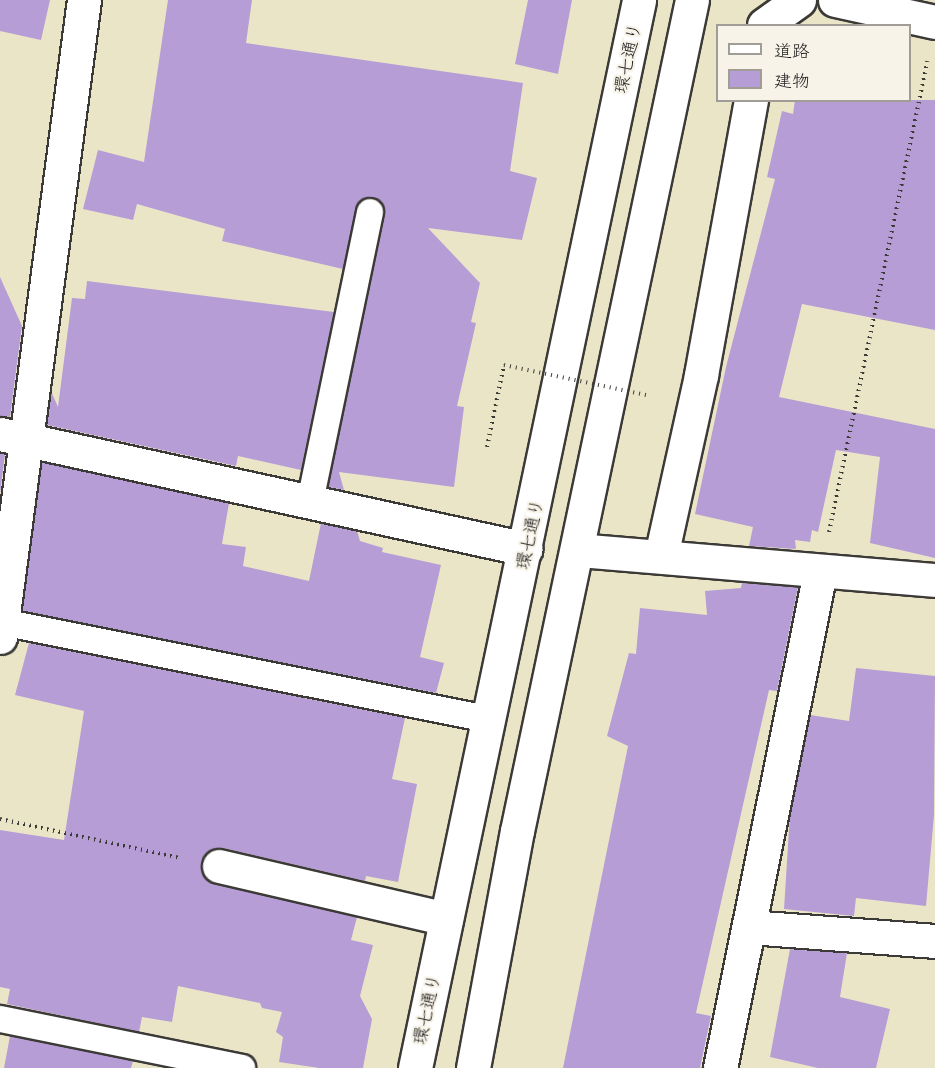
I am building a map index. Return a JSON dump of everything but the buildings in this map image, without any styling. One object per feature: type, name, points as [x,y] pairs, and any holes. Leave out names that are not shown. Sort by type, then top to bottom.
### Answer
[{"type":"street","points":[[2,614],[13,437],[84,0]]},
{"type":"street","name":"環七通り","points":[[415,1068],[526,549],[639,0]]},
{"type":"street","points":[[473,1068],[517,831],[692,0]]},
{"type":"street","points":[[762,0],[765,24]]},
{"type":"street","points":[[766,24],[799,0]]},
{"type":"street","points":[[835,0],[935,22]]},
{"type":"street","points":[[661,556],[701,375],[751,102]]},
{"type":"street","points":[[13,437],[526,549]]},
{"type":"street","points":[[578,550],[935,580]]},
{"type":"street","points":[[720,1068],[820,572]]},
{"type":"street","points":[[219,866],[446,919]]},
{"type":"street","points":[[749,927],[935,941]]},
{"type":"lane","points":[[310,502],[370,212]]},
{"type":"lane","points":[[2,614],[489,719]]},
{"type":"lane","points":[[0,1019],[242,1068]]},
{"type":"path","points":[[820,572],[928,60]]},
{"type":"path","points":[[487,447],[504,364],[651,396]]},
{"type":"path","points":[[0,819],[219,866]]}]
